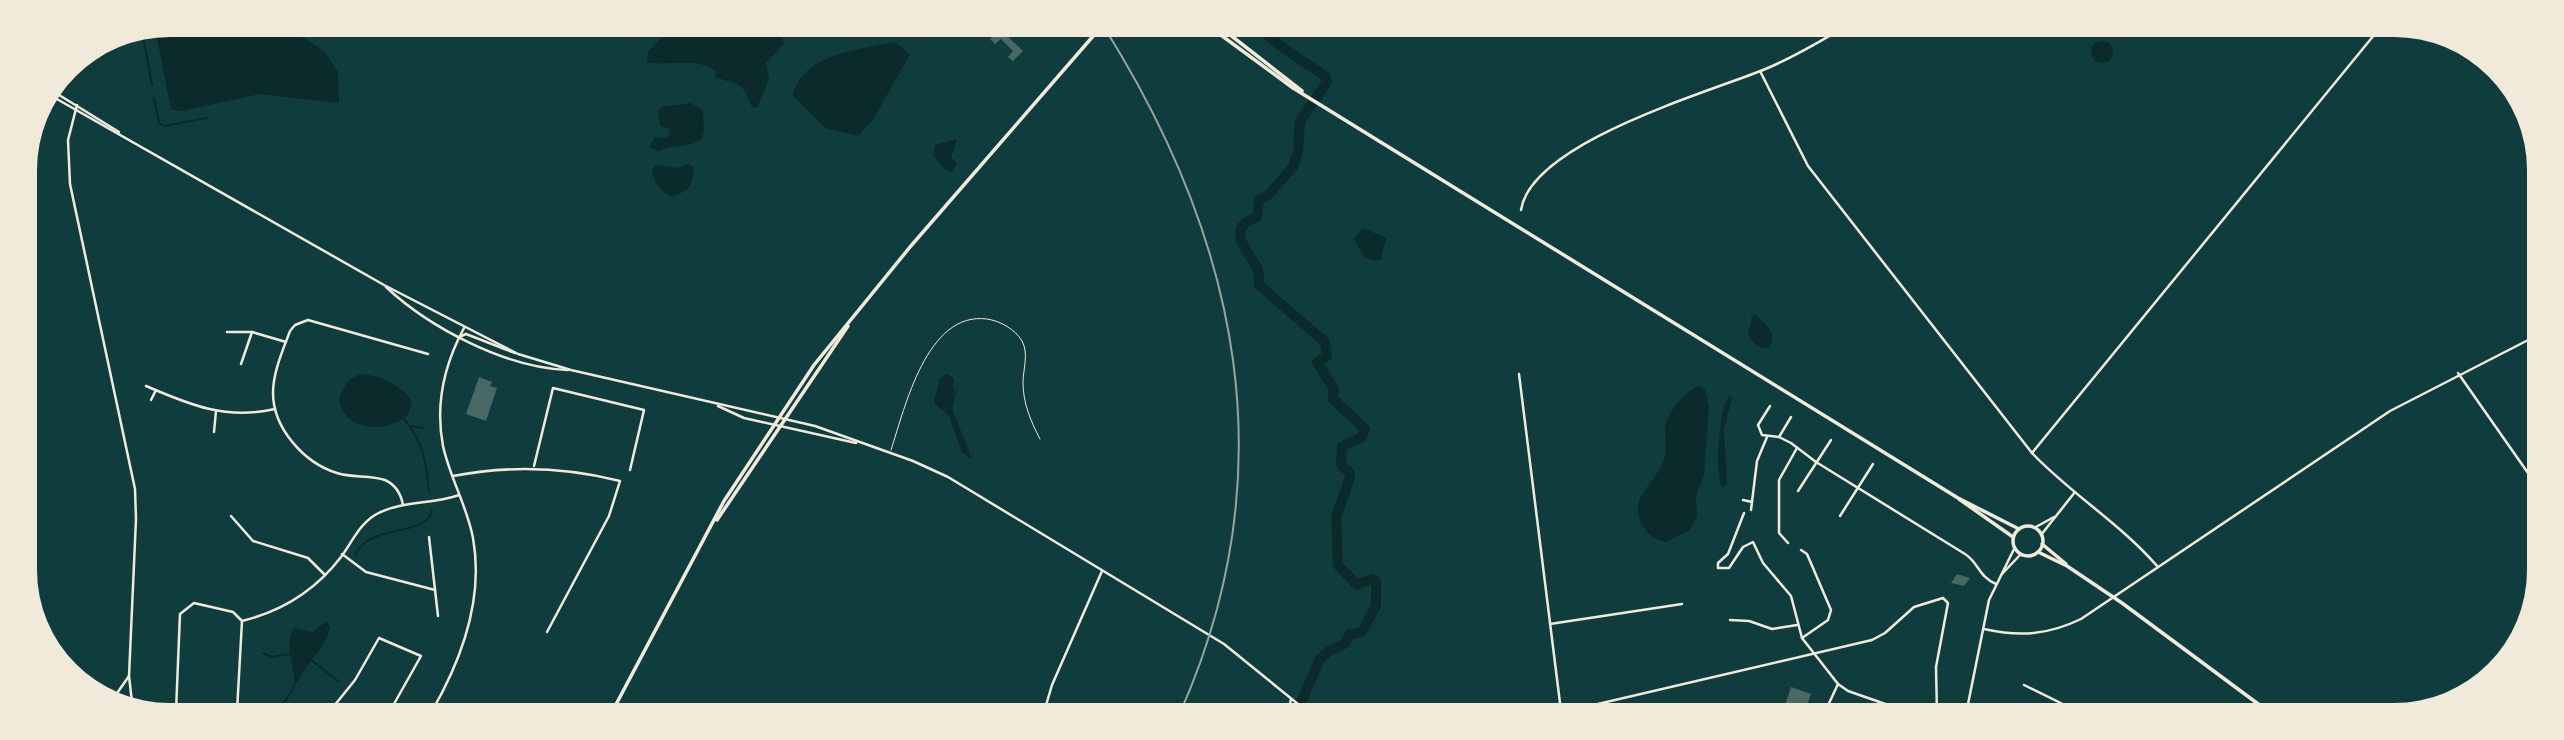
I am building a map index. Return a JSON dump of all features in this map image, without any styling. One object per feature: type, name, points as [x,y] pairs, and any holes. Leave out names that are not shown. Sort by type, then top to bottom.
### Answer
[{"type":"main road","points":[[617,703],[724,501],[772,425],[919,236],[1091,37]]},
{"type":"main road","points":[[1224,37],[1324,106],[1958,498],[2014,538]]},
{"type":"main road","points":[[1233,37],[1308,95]]},
{"type":"main road","points":[[712,527],[859,310]]},
{"type":"main road","points":[[1958,498],[2019,530],[2034,528],[2041,535],[2042,544],[2038,552],[2029,556],[2021,554],[2015,547],[2014,538],[2019,530]]},
{"type":"main road","points":[[2042,544],[2067,566],[2122,603],[2257,703]]},
{"type":"main road","points":[[2038,552],[2067,566]]},
{"type":"street","points":[[1521,210],[1534,183],[1553,163],[1612,130],[1717,85],[1760,71],[1826,37]]},
{"type":"street","points":[[2032,453],[2372,37]]},
{"type":"street","points":[[1760,71],[1808,166],[2032,453],[2135,542],[2158,567]]},
{"type":"street","points":[[59,98],[384,285],[518,354]]},
{"type":"street","points":[[76,108],[67,158],[70,184],[135,489],[129,676],[131,697]]},
{"type":"street","points":[[384,285],[420,315],[459,337],[519,360],[786,419],[890,452],[948,477],[1224,644],[1297,703]]},
{"type":"street","points":[[403,505],[396,488],[387,481],[335,473],[296,447],[275,410],[274,380],[286,342],[295,325],[308,320],[428,354]]},
{"type":"street","points":[[436,703],[456,666],[472,609],[476,576],[473,539],[443,446],[441,393],[448,358],[464,328]]},
{"type":"street","points":[[227,332],[252,332],[286,342]]},
{"type":"street","points":[[241,364],[252,332]]},
{"type":"street","points":[[459,337],[466,334],[571,370]]},
{"type":"street","points":[[1984,629],[2027,635],[2064,627],[2081,619],[2390,411],[2458,373],[2527,340]]},
{"type":"street","points":[[2458,373],[2527,472]]},
{"type":"street","points":[[1519,374],[1560,703]]},
{"type":"street","points":[[146,386],[201,409],[254,414],[275,410]]},
{"type":"street","points":[[534,467],[553,388],[644,410],[630,470]]},
{"type":"street","points":[[151,400],[156,390]]},
{"type":"street","points":[[715,405],[744,418],[858,443]]},
{"type":"street","points":[[1770,406],[1758,425],[1759,433],[1779,437],[1971,558],[1983,578],[1996,584]]},
{"type":"street","points":[[214,432],[216,411]]},
{"type":"street","points":[[1779,437],[1791,417]]},
{"type":"street","points":[[1751,510],[1758,461],[1767,436]]},
{"type":"street","points":[[1798,491],[1830,440]]},
{"type":"street","points":[[1788,543],[1779,533],[1779,480],[1781,471],[1797,448]]},
{"type":"street","points":[[1840,516],[1873,464]]},
{"type":"street","points":[[453,476],[534,467],[587,473],[620,481],[609,516],[547,632]]},
{"type":"street","points":[[2041,535],[2075,492]]},
{"type":"street","points":[[242,621],[288,604],[325,575],[366,522],[385,510],[459,495]]},
{"type":"street","points":[[1743,500],[1752,502]]},
{"type":"street","points":[[1838,505],[1844,509]]},
{"type":"street","points":[[1744,513],[1728,554],[1717,566],[1722,570],[1729,568],[1743,547],[1754,542],[1763,563],[1791,596],[1802,638],[1838,684],[1848,691],[1882,703]]},
{"type":"street","points":[[2034,528],[2056,514]]},
{"type":"street","points":[[231,516],[253,541],[308,558],[325,575]]},
{"type":"street","points":[[429,537],[438,616]]},
{"type":"street","points":[[1968,703],[1989,600],[2015,547]]},
{"type":"street","points":[[1801,550],[1807,554],[1832,610],[1828,620],[1802,638]]},
{"type":"street","points":[[342,554],[366,572],[435,590]]},
{"type":"street","points":[[2001,575],[2021,554]]},
{"type":"street","points":[[1047,703],[1102,571]]},
{"type":"street","points":[[1603,703],[1879,637],[1914,607],[1945,598],[1948,603],[1936,667],[1937,703]]},
{"type":"street","points":[[176,703],[180,614],[184,608],[194,603],[233,612],[242,621],[237,703]]},
{"type":"street","points":[[1550,624],[1682,604]]},
{"type":"street","points":[[1730,620],[1749,621],[1772,629],[1797,625]]},
{"type":"street","points":[[336,703],[355,680],[379,638],[421,656],[395,703]]},
{"type":"street","points":[[118,692],[129,676]]},
{"type":"street","points":[[1829,703],[1838,684]]},
{"type":"street","points":[[2024,685],[2061,703]]},
{"type":"street","points":[[1291,703],[1292,699]]},
{"type":"lane","points":[[890,452],[931,346],[948,328],[977,318],[999,322],[1011,329],[1023,344],[1026,403],[1040,439]]},
{"type":"water","points":[[157,37],[303,37],[325,52],[338,72],[339,103],[259,94],[182,111],[171,110]]},
{"type":"water","points":[[662,37],[782,37],[784,44],[766,63],[769,79],[757,108],[752,107],[742,87],[715,77],[716,71],[699,64],[647,62],[648,52]]},
{"type":"water","points":[[2102,41],[2110,44],[2113,52],[2110,60],[2102,63],[2094,60],[2091,52],[2094,44]]},
{"type":"water","points":[[894,42],[910,54],[873,120],[858,136],[825,128],[793,96],[798,82],[820,62],[849,51]]},
{"type":"water","points":[[691,103],[703,110],[704,132],[701,139],[659,151],[649,147],[655,137],[666,138],[670,134],[669,129],[660,125],[658,111],[661,107]]},
{"type":"water","points":[[957,139],[951,158],[957,163],[952,172],[945,170],[933,155],[935,145]]},
{"type":"water","points":[[689,164],[693,166],[690,186],[672,197],[658,186],[654,179],[652,170],[656,165],[677,168]]},
{"type":"water","points":[[1363,228],[1386,238],[1381,260],[1370,260],[1358,247],[1354,238]]},
{"type":"water","points":[[1756,314],[1772,334],[1769,348],[1756,345],[1748,333],[1752,316]]},
{"type":"water","points":[[360,374],[383,379],[403,391],[412,403],[407,416],[398,422],[376,427],[356,423],[347,417],[339,397],[349,380]]},
{"type":"water","points":[[947,374],[954,379],[953,388],[956,392],[952,408],[972,459],[962,453],[949,416],[934,403],[939,379]]},
{"type":"water","points":[[1699,386],[1705,389],[1709,406],[1704,475],[1696,496],[1697,516],[1689,531],[1665,542],[1653,537],[1645,529],[1638,513],[1639,504],[1664,459],[1665,427],[1670,415],[1683,397]]},
{"type":"water","points":[[1729,396],[1732,398],[1724,429],[1727,484],[1723,488],[1719,470],[1719,442]]},
{"type":"water","points":[[326,621],[330,627],[328,635],[295,683],[290,647],[291,633],[294,628],[313,632]]},
{"type":"building","points":[[1008,37],[1023,51],[1013,61],[1008,57],[1013,51],[1001,39],[995,44],[990,39]]},
{"type":"building","points":[[479,377],[492,382],[490,386],[497,388],[486,421],[466,414]]},
{"type":"building","points":[[1957,574],[1970,578],[1964,586],[1951,583]]},
{"type":"building","points":[[1791,687],[1811,694],[1808,703],[1786,703]]},
{"type":"waterway","points":[[1270,37],[1325,76],[1327,82],[1300,121],[1298,151],[1293,167],[1267,196],[1259,200],[1257,217],[1242,228],[1241,241],[1258,270],[1259,285],[1325,342],[1327,356],[1317,362],[1334,389],[1333,399],[1365,429],[1361,438],[1342,446],[1341,465],[1350,473],[1350,477],[1336,517],[1338,565],[1357,585],[1371,579],[1376,581],[1376,605],[1362,632],[1350,634],[1344,644],[1320,659],[1300,703]]},
{"type":"waterway","points":[[144,39],[152,85]]},
{"type":"waterway","points":[[154,98],[159,123],[164,126],[207,118]]},
{"type":"waterway","points":[[404,419],[416,436],[423,453],[429,491]]},
{"type":"waterway","points":[[410,426],[423,428]]},
{"type":"waterway","points":[[355,555],[362,545],[373,538],[420,524],[428,519],[432,510]]},
{"type":"waterway","points":[[263,653],[272,657],[290,654]]},
{"type":"waterway","points":[[311,660],[338,681]]},
{"type":"waterway","points":[[284,703],[295,683]]},
{"type":"railway","points":[[1110,37],[1151,109],[1188,192],[1216,276],[1233,361],[1239,447],[1232,535],[1213,623],[1184,703]]}]
